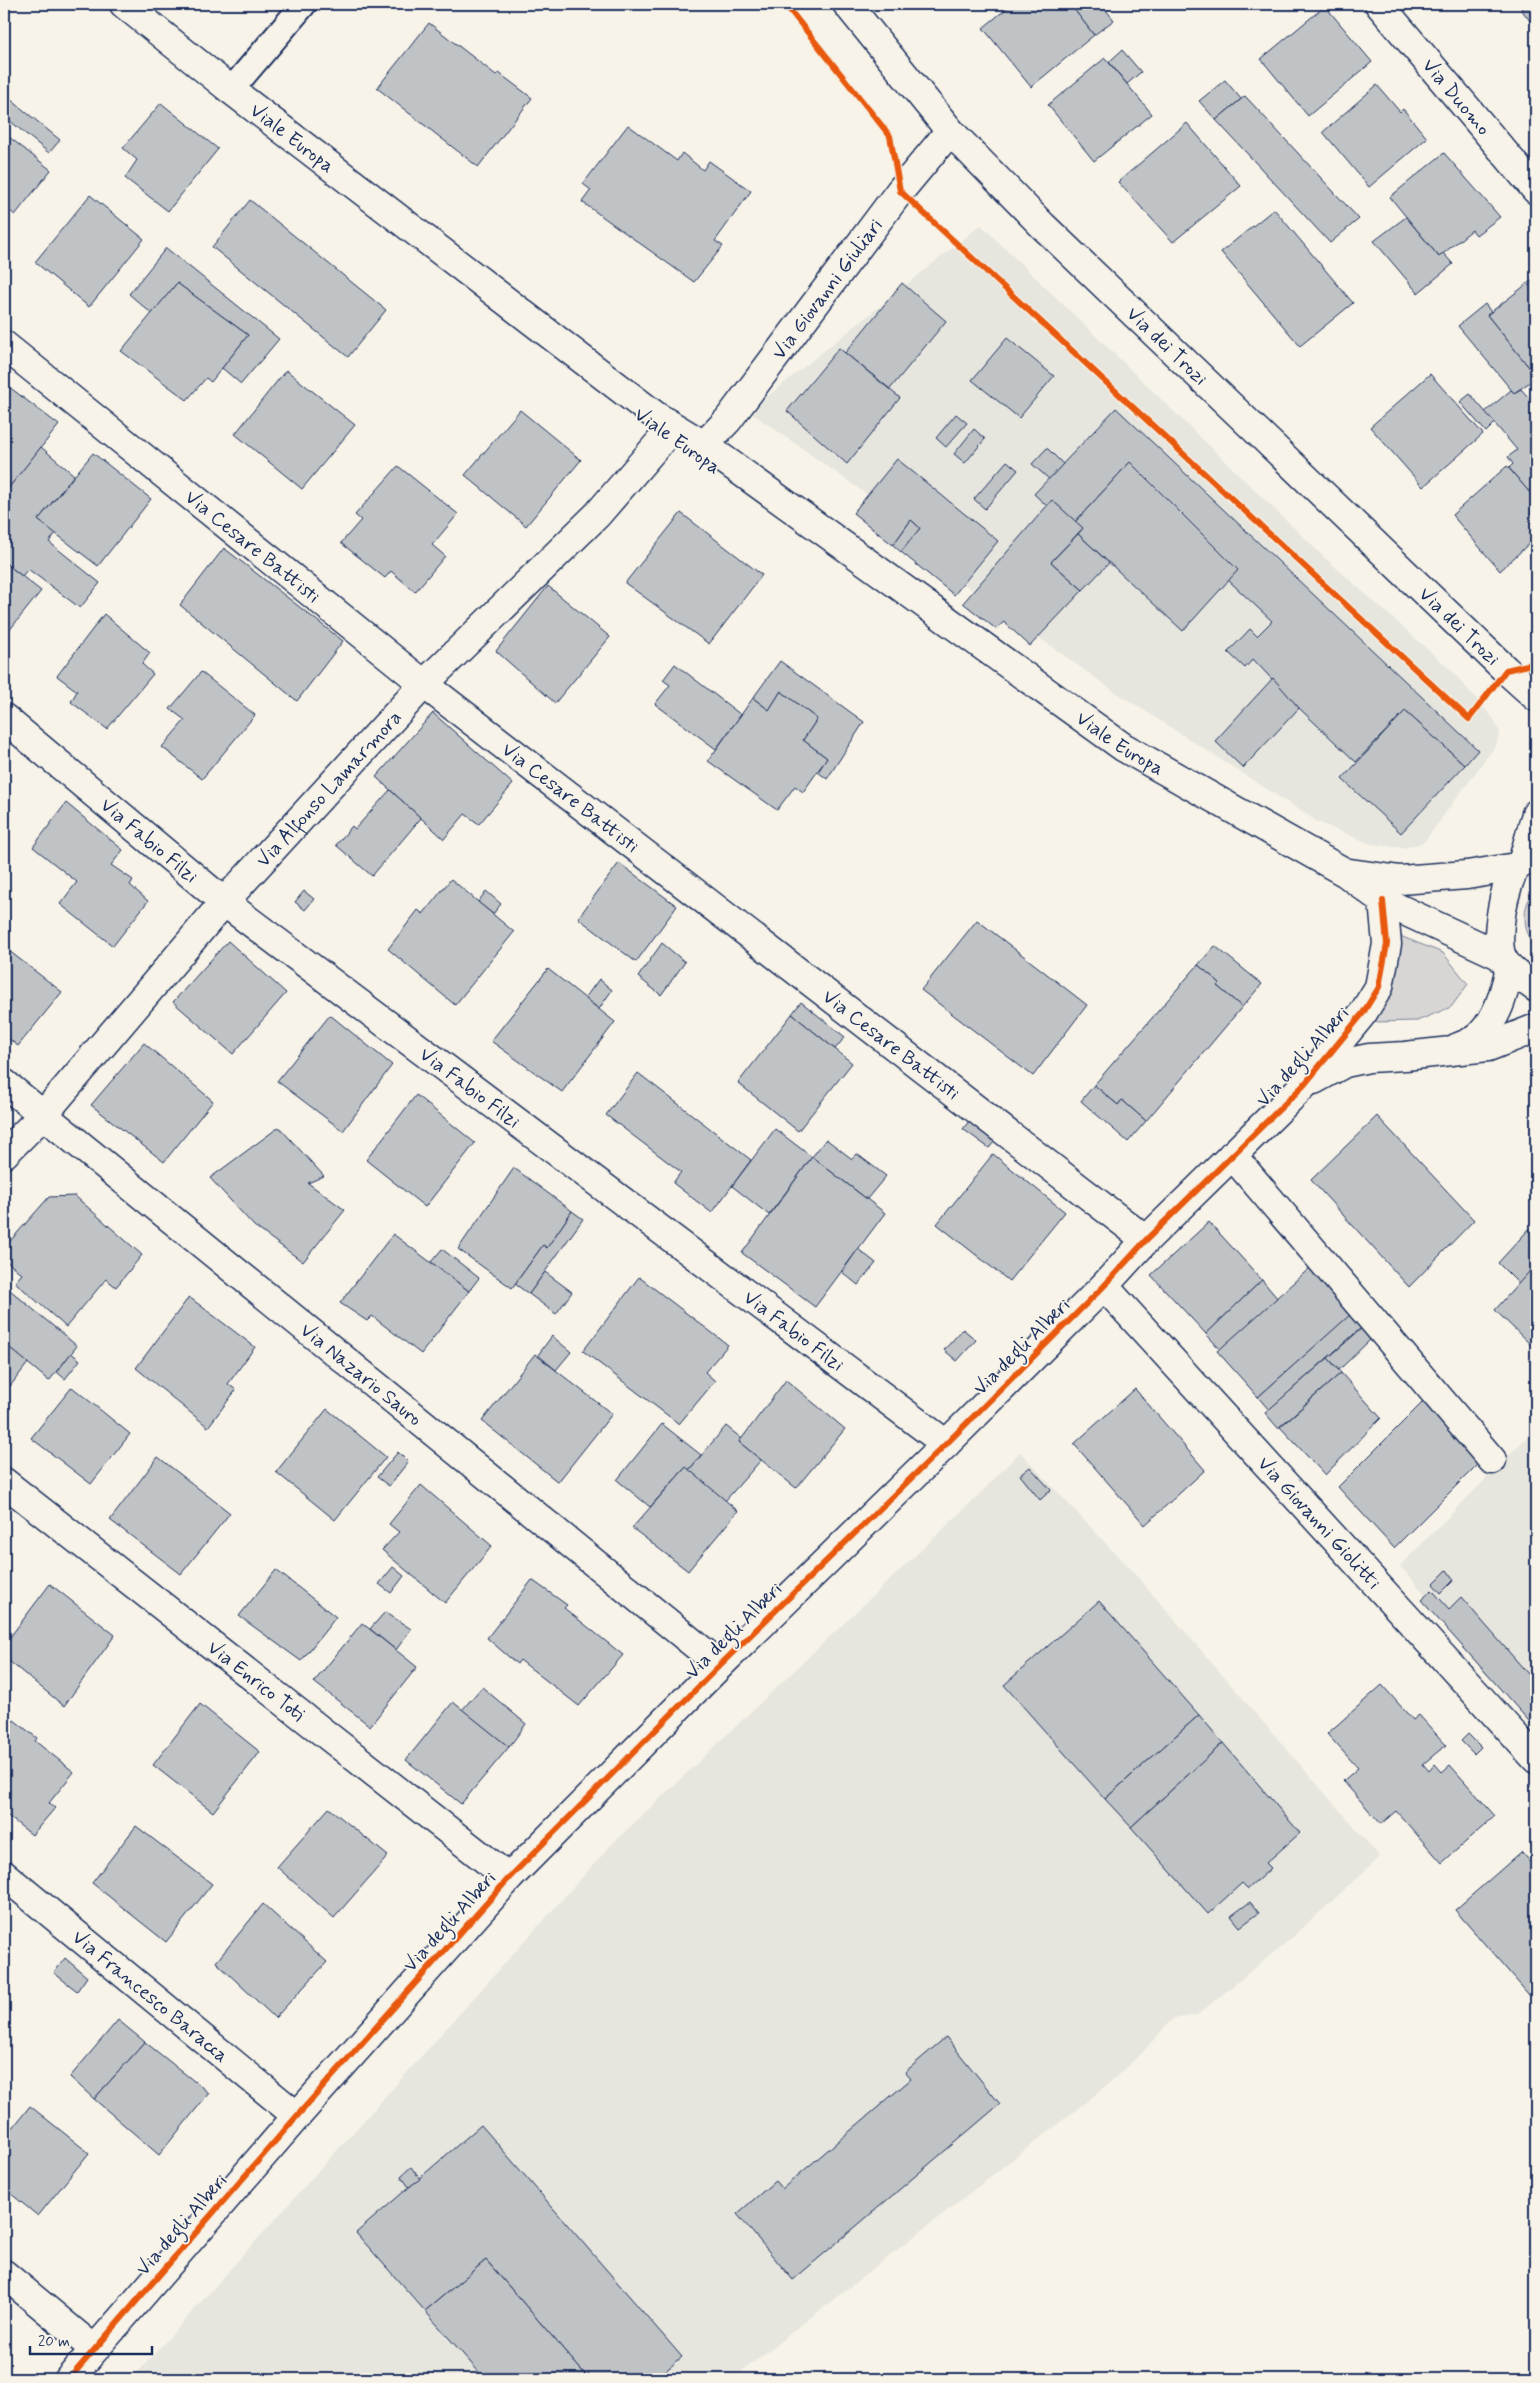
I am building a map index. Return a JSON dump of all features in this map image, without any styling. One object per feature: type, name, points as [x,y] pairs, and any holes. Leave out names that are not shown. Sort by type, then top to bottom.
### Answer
[{"type":"street","name":"Viale Europa","points":[[124,4],[231,90],[656,416],[704,445],[1124,747],[1346,873],[1384,901],[1506,962],[1536,988]]},
{"type":"street","name":"Via dei Trozi","points":[[847,4],[950,131],[1043,226],[1536,697]]},
{"type":"street","name":"Via Duomo","points":[[1379,4],[1536,190]]},
{"type":"street","name":"Via Giovanni Giuliari","points":[[704,445],[728,420],[900,191],[950,131]]},
{"type":"street","name":"Viale Europa","points":[[464,268],[526,326],[666,435],[908,592]]},
{"type":"street","name":"Via Cesare Battisti","points":[[4,345],[424,684],[1146,1240]]},
{"type":"street","name":"Via Alfonso Lamarmora","points":[[4,1154],[44,1114],[224,902],[424,684],[597,515],[666,435]]},
{"type":"street","name":"Via dei Trozi","points":[[1506,670],[1536,708]]},
{"type":"street","name":"Via Fabio Filzi","points":[[4,718],[224,902],[946,1444]]},
{"type":"street","points":[[1506,962],[1500,926],[1503,898],[1525,862],[1536,814]]},
{"type":"street","name":"Viale Europa","points":[[1346,873],[1400,880],[1467,875],[1525,862]]},
{"type":"street","name":"Via degli Alberi","points":[[69,2379],[297,2116],[510,1878],[720,1665],[946,1444],[1104,1286],[1146,1240],[1304,1085],[1363,1013],[1379,987],[1387,944],[1384,901]]},
{"type":"street","name":"Via degli Alberi","points":[[1448,1052],[1477,1037],[1493,1018],[1502,999],[1506,962]]},
{"type":"street","name":"Via degli Alberi","points":[[1304,1085],[1345,1063],[1353,1061],[1488,1047],[1536,1028]]},
{"type":"street","name":"Via Nazario Sauro","points":[[4,1083],[720,1665]]},
{"type":"street","points":[[1232,1155],[1492,1460]]},
{"type":"street","name":"Via Giovanni Giolitti","points":[[1104,1286],[1536,1759]]},
{"type":"street","name":"Via Enrico Toti","points":[[4,1482],[510,1878]]},
{"type":"street","name":"Via Francesco Baracca","points":[[4,1875],[297,2116]]},
{"type":"street","points":[[4,2274],[94,2349]]},
{"type":"lane","points":[[231,90],[304,4]]},
{"type":"shaded area","points":[[981,225],[1325,558],[1453,672],[1493,718],[1500,732],[1496,745],[1424,842],[1404,848],[1371,844],[1318,822],[1111,689],[887,529],[868,495],[749,411]]},
{"type":"shaded area","points":[[1536,891],[1536,950],[1526,928],[1525,911],[1527,904]]},
{"type":"shaded area","points":[[1400,936],[1443,953],[1468,984],[1451,1007],[1417,1021],[1374,1022],[1394,977]]},
{"type":"shaded area","points":[[1536,1428],[1536,1717],[1400,1566]]},
{"type":"shaded area","points":[[1020,1452],[1141,1581],[1380,1857],[1294,1936],[1197,2015],[1172,2019],[1141,2054],[1100,2091],[732,2379],[132,2379],[612,1844],[978,1496]]},
{"type":"building","points":[[1012,4],[1070,4],[1094,35],[1031,87],[983,28]]},
{"type":"building","points":[[1070,4],[1101,4],[1114,20],[1094,35]]},
{"type":"building","points":[[1527,4],[1536,4],[1536,29],[1521,9]]},
{"type":"building","points":[[1325,6],[1372,62],[1308,116],[1261,59]]},
{"type":"building","points":[[429,23],[496,75],[499,73],[532,98],[478,167],[377,88]]},
{"type":"building","points":[[1122,50],[1141,72],[1127,84],[1109,62]]},
{"type":"building","points":[[1105,58],[1152,114],[1094,161],[1048,105]]},
{"type":"building","points":[[1225,80],[1241,99],[1216,120],[1199,101]]},
{"type":"building","points":[[1377,85],[1400,112],[1403,109],[1427,138],[1369,187],[1323,132]]},
{"type":"building","points":[[4,94],[60,140],[49,153],[4,116]]},
{"type":"building","points":[[1245,96],[1359,219],[1330,243],[1216,120]]},
{"type":"building","points":[[161,103],[218,149],[168,211],[125,178],[137,160],[123,148]]},
{"type":"building","points":[[1187,123],[1241,186],[1173,242],[1118,182]]},
{"type":"building","points":[[628,125],[677,161],[682,153],[703,170],[709,161],[751,191],[715,241],[723,246],[694,282],[582,202],[591,190],[583,184]]},
{"type":"building","points":[[4,133],[51,170],[15,215],[4,206]]},
{"type":"building","points":[[1444,153],[1500,217],[1476,235],[1472,230],[1439,257],[1390,197]]},
{"type":"building","points":[[90,195],[144,239],[89,307],[35,262]]},
{"type":"building","points":[[250,200],[386,310],[348,357],[212,247]]},
{"type":"building","points":[[1274,209],[1353,303],[1300,346],[1221,252]]},
{"type":"building","points":[[1406,217],[1439,257],[1443,253],[1453,264],[1418,293],[1374,241]]},
{"type":"building","points":[[166,248],[279,339],[241,384],[222,368],[248,335],[177,283],[152,314],[129,294]]},
{"type":"building","points":[[1536,277],[1536,367],[1532,371],[1487,315]]},
{"type":"building","points":[[177,283],[248,335],[211,382],[206,378],[187,400],[121,351]]},
{"type":"building","points":[[902,283],[946,321],[890,389],[845,353]]},
{"type":"building","points":[[1485,304],[1491,312],[1487,315],[1532,371],[1536,368],[1536,378],[1514,393],[1458,326]]},
{"type":"building","points":[[1007,338],[1054,376],[1019,418],[972,380]]},
{"type":"building","points":[[839,348],[900,398],[847,464],[787,411]]},
{"type":"building","points":[[286,370],[355,425],[302,489],[235,434]]},
{"type":"building","points":[[1430,374],[1483,434],[1423,487],[1370,427]]},
{"type":"building","points":[[4,383],[59,425],[7,490],[4,487]]},
{"type":"building","points":[[1521,389],[1536,406],[1536,484],[1528,491],[1509,468],[1513,464],[1508,457],[1517,450],[1485,412],[1511,390],[1514,393]]},
{"type":"building","points":[[1470,394],[1495,423],[1486,432],[1460,402]]},
{"type":"building","points":[[1116,408],[1478,750],[1465,765],[1405,711],[1356,762],[1299,708],[1253,659],[1245,668],[1228,652],[1250,629],[1257,636],[1272,621],[1228,580],[1238,570],[1130,462],[1075,522],[1052,500],[1047,506],[1034,494]]},
{"type":"building","points":[[520,410],[581,460],[526,526],[465,475]]},
{"type":"building","points":[[956,414],[967,423],[946,447],[936,438]]},
{"type":"building","points":[[974,429],[985,439],[965,463],[954,454]]},
{"type":"building","points":[[41,447],[74,475],[38,520],[56,533],[49,542],[100,583],[80,608],[28,569],[22,576],[4,562],[4,487],[7,490]]},
{"type":"building","points":[[1047,448],[1063,464],[1049,479],[1032,464]]},
{"type":"building","points":[[93,453],[151,499],[98,566],[38,520]]},
{"type":"building","points":[[897,459],[998,541],[954,595],[901,552],[920,528],[911,520],[893,545],[853,513]]},
{"type":"building","points":[[1007,461],[1018,470],[985,509],[974,499]]},
{"type":"building","points":[[1130,462],[1238,570],[1183,631],[1078,534],[1083,528],[1075,522]]},
{"type":"building","points":[[398,466],[458,514],[432,545],[445,556],[415,592],[391,571],[385,578],[341,543],[361,520],[355,515]]},
{"type":"building","points":[[1507,466],[1536,500],[1536,537],[1500,571],[1452,515]]},
{"type":"building","points":[[1052,500],[1083,528],[1051,562],[1083,590],[1030,646],[1004,622],[996,629],[963,603]]},
{"type":"building","points":[[681,513],[762,575],[709,644],[625,583]]},
{"type":"building","points":[[911,520],[920,528],[901,552],[893,545]]},
{"type":"building","points":[[1078,534],[1109,563],[1083,590],[1051,562]]},
{"type":"building","points":[[224,548],[343,641],[297,701],[180,605]]},
{"type":"building","points":[[4,562],[41,591],[4,637]]},
{"type":"building","points":[[548,586],[610,637],[555,703],[496,651]]},
{"type":"building","points":[[104,614],[150,653],[142,664],[153,674],[107,729],[71,702],[77,691],[57,676]]},
{"type":"building","points":[[780,661],[864,722],[827,779],[818,772],[827,758],[803,740],[817,719],[781,691],[769,710],[753,698]]},
{"type":"building","points":[[675,664],[741,715],[716,749],[655,704],[670,685],[663,680]]},
{"type":"building","points":[[201,672],[255,715],[202,779],[162,747],[185,720],[170,709]]},
{"type":"building","points":[[1273,678],[1299,708],[1243,768],[1215,741]]},
{"type":"building","points":[[781,691],[817,719],[803,740],[827,758],[803,792],[795,786],[777,810],[708,761],[753,698],[769,710]]},
{"type":"building","points":[[1405,711],[1465,765],[1401,833],[1342,779]]},
{"type":"building","points":[[433,713],[513,784],[479,824],[465,814],[444,839],[376,777]]},
{"type":"building","points":[[390,790],[421,818],[372,876],[336,845],[352,826],[355,829]]},
{"type":"building","points":[[66,803],[123,850],[111,865],[133,880],[130,885],[148,901],[113,946],[60,904],[77,882],[33,847]]},
{"type":"building","points":[[619,863],[677,906],[636,962],[578,918]]},
{"type":"building","points":[[451,879],[514,932],[455,1005],[388,949],[418,910],[423,914]]},
{"type":"building","points":[[304,891],[314,899],[305,910],[295,902]]},
{"type":"building","points":[[486,891],[501,904],[493,914],[478,902]]},
{"type":"building","points":[[977,920],[1087,1005],[1033,1076],[921,990]]},
{"type":"building","points":[[228,941],[286,993],[233,1054],[173,1002]]},
{"type":"building","points":[[662,943],[685,962],[661,995],[638,977]]},
{"type":"building","points":[[1215,946],[1262,984],[1242,1007],[1217,986],[1220,983],[1198,965]]},
{"type":"building","points":[[4,947],[62,992],[18,1046],[4,1035]]},
{"type":"building","points":[[1198,965],[1220,983],[1217,986],[1242,1007],[1146,1121],[1122,1100],[1118,1105],[1094,1085]]},
{"type":"building","points":[[548,969],[615,1022],[562,1092],[491,1041]]},
{"type":"building","points":[[599,979],[612,990],[599,1009],[585,998]]},
{"type":"building","points":[[801,1002],[845,1037],[835,1049],[792,1014]]},
{"type":"building","points":[[792,1014],[852,1063],[798,1131],[738,1083]]},
{"type":"building","points":[[330,1015],[392,1065],[343,1131],[277,1081]]},
{"type":"building","points":[[144,1043],[213,1101],[164,1162],[91,1105]]},
{"type":"building","points":[[638,1073],[751,1160],[712,1213],[673,1183],[681,1172],[606,1115]]},
{"type":"building","points":[[1094,1085],[1118,1105],[1122,1100],[1146,1121],[1128,1142],[1081,1101]]},
{"type":"building","points":[[416,1095],[475,1143],[425,1207],[366,1160]]},
{"type":"building","points":[[973,1116],[999,1136],[989,1148],[963,1129]]},
{"type":"building","points":[[1377,1116],[1474,1220],[1409,1287],[1311,1180]]},
{"type":"building","points":[[279,1127],[324,1176],[308,1183],[345,1210],[303,1262],[254,1226],[210,1178]]},
{"type":"building","points":[[775,1129],[812,1157],[769,1215],[732,1186]]},
{"type":"building","points":[[826,1139],[852,1159],[857,1154],[886,1176],[867,1199],[812,1157]]},
{"type":"building","points":[[993,1154],[1065,1212],[1009,1281],[937,1224]]},
{"type":"building","points":[[812,1157],[885,1213],[815,1307],[742,1253]]},
{"type":"building","points":[[514,1168],[572,1211],[547,1248],[543,1245],[512,1288],[458,1249]]},
{"type":"building","points":[[75,1196],[142,1255],[116,1287],[106,1279],[66,1327],[15,1282],[22,1274],[4,1259],[4,1248],[49,1197]]},
{"type":"building","points":[[572,1211],[583,1219],[529,1294],[515,1284],[543,1245],[547,1248]]},
{"type":"building","points":[[1209,1222],[1262,1280],[1206,1334],[1151,1275]]},
{"type":"building","points":[[1529,1229],[1536,1236],[1536,1265],[1519,1284],[1498,1263]]},
{"type":"building","points":[[393,1234],[469,1291],[421,1354],[372,1316],[367,1321],[340,1303]]},
{"type":"building","points":[[442,1249],[479,1278],[469,1291],[431,1262]]},
{"type":"building","points":[[858,1249],[876,1263],[858,1285],[842,1272]]},
{"type":"building","points":[[1536,1264],[1536,1345],[1534,1348],[1495,1310]]},
{"type":"building","points":[[1312,1266],[1353,1313],[1258,1397],[1217,1351]]},
{"type":"building","points":[[545,1272],[572,1292],[556,1314],[529,1294]]},
{"type":"building","points":[[639,1277],[728,1345],[705,1372],[715,1381],[679,1424],[583,1351]]},
{"type":"building","points":[[1262,1280],[1277,1298],[1220,1349],[1206,1334]]},
{"type":"building","points":[[4,1285],[77,1346],[49,1381],[4,1343]]},
{"type":"building","points":[[189,1297],[255,1347],[228,1384],[236,1390],[208,1427],[136,1368]]},
{"type":"building","points":[[1351,1314],[1362,1327],[1269,1410],[1258,1397]]},
{"type":"building","points":[[1362,1328],[1372,1338],[1339,1370],[1328,1358]]},
{"type":"building","points":[[963,1329],[976,1340],[957,1361],[944,1350]]},
{"type":"building","points":[[552,1336],[571,1352],[556,1370],[538,1355]]},
{"type":"building","points":[[4,1343],[28,1363],[4,1394]]},
{"type":"building","points":[[71,1353],[80,1360],[65,1379],[57,1372]]},
{"type":"building","points":[[535,1354],[612,1414],[558,1482],[482,1421]]},
{"type":"building","points":[[1328,1358],[1341,1373],[1278,1428],[1265,1413]]},
{"type":"building","points":[[1341,1373],[1381,1418],[1325,1475],[1280,1427]]},
{"type":"building","points":[[786,1380],[845,1429],[796,1488],[739,1442]]},
{"type":"building","points":[[72,1387],[130,1434],[91,1484],[31,1438]]},
{"type":"building","points":[[1135,1389],[1205,1470],[1145,1525],[1074,1444]]},
{"type":"building","points":[[1429,1396],[1484,1458],[1394,1548],[1338,1487]]},
{"type":"building","points":[[327,1409],[386,1457],[335,1520],[276,1472]]},
{"type":"building","points":[[662,1424],[701,1455],[689,1470],[686,1467],[650,1507],[617,1480]]},
{"type":"building","points":[[726,1426],[741,1438],[739,1442],[761,1460],[725,1501],[689,1470]]},
{"type":"building","points":[[398,1452],[408,1462],[389,1486],[377,1477]]},
{"type":"building","points":[[158,1457],[230,1513],[181,1574],[110,1520]]},
{"type":"building","points":[[686,1467],[738,1511],[688,1571],[632,1528]]},
{"type":"building","points":[[1030,1467],[1051,1490],[1040,1500],[1020,1475]]},
{"type":"building","points":[[421,1485],[492,1546],[445,1603],[382,1550],[399,1532],[389,1524]]},
{"type":"building","points":[[393,1567],[404,1576],[391,1593],[379,1584]]},
{"type":"building","points":[[276,1570],[336,1617],[301,1661],[239,1616]]},
{"type":"building","points":[[1447,1570],[1454,1580],[1441,1593],[1433,1584]]},
{"type":"building","points":[[532,1580],[567,1605],[564,1608],[623,1655],[579,1706],[520,1660],[517,1664],[487,1638]]},
{"type":"building","points":[[50,1584],[115,1635],[64,1706],[4,1657],[4,1645]]},
{"type":"building","points":[[1432,1590],[1449,1609],[1461,1597],[1536,1683],[1536,1729],[1421,1600]]},
{"type":"building","points":[[1099,1601],[1199,1715],[1105,1799],[1004,1685]]},
{"type":"building","points":[[385,1612],[411,1629],[396,1650],[370,1629]]},
{"type":"building","points":[[362,1623],[417,1667],[370,1726],[314,1682]]},
{"type":"building","points":[[1382,1685],[1413,1720],[1419,1715],[1446,1745],[1423,1764],[1429,1771],[1435,1764],[1442,1772],[1450,1765],[1495,1816],[1442,1863],[1396,1811],[1381,1824],[1343,1781],[1358,1768],[1327,1734]]},
{"type":"building","points":[[482,1687],[526,1724],[509,1747],[462,1710]]},
{"type":"building","points":[[453,1702],[509,1747],[461,1804],[406,1760]]},
{"type":"building","points":[[200,1704],[260,1752],[213,1812],[153,1765]]},
{"type":"building","points":[[1199,1715],[1223,1743],[1131,1827],[1105,1799]]},
{"type":"building","points":[[14,1720],[37,1738],[35,1741],[74,1772],[49,1803],[55,1808],[32,1835],[4,1813],[4,1733]]},
{"type":"building","points":[[1468,1734],[1481,1747],[1474,1754],[1461,1741]]},
{"type":"building","points":[[1223,1743],[1300,1833],[1266,1863],[1271,1868],[1248,1889],[1242,1883],[1208,1914],[1131,1827]]},
{"type":"building","points":[[329,1808],[388,1856],[334,1918],[277,1867]]},
{"type":"building","points":[[136,1826],[212,1884],[166,1942],[92,1883]]},
{"type":"building","points":[[1521,1852],[1536,1870],[1536,2003],[1455,1910]]},
{"type":"building","points":[[1250,1902],[1259,1913],[1240,1927],[1231,1916]]},
{"type":"building","points":[[263,1904],[327,1962],[275,2018],[216,1962]]},
{"type":"building","points":[[65,1958],[87,1977],[77,1991],[54,1973]]},
{"type":"building","points":[[118,2020],[145,2042],[94,2099],[70,2077]]},
{"type":"building","points":[[946,2037],[1000,2104],[793,2280],[737,2214],[775,2181],[782,2189],[911,2079],[905,2072]]},
{"type":"building","points":[[145,2042],[209,2093],[159,2155],[94,2099]]},
{"type":"building","points":[[30,2106],[89,2153],[38,2216],[4,2188],[4,2139]]},
{"type":"building","points":[[481,2125],[682,2357],[656,2379],[589,2379],[486,2260],[425,2311],[356,2233]]},
{"type":"building","points":[[411,2167],[420,2179],[409,2187],[401,2176]]},
{"type":"building","points":[[486,2260],[589,2379],[485,2379],[425,2311]]},
{"type":"cycle path","points":[[785,4],[890,136],[900,191],[1469,719],[1506,670],[1536,663]]},
{"type":"cycle path","points":[[69,2379],[297,2116],[509,1878],[720,1665],[1104,1286],[1146,1240],[1304,1085],[1363,1013],[1379,987],[1387,944],[1383,901]]}]
